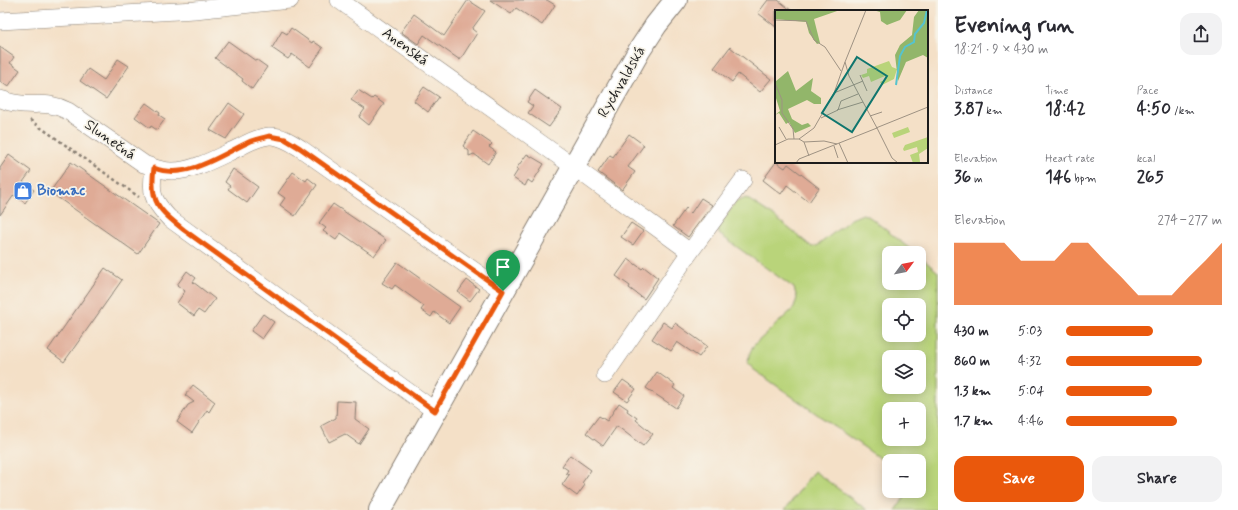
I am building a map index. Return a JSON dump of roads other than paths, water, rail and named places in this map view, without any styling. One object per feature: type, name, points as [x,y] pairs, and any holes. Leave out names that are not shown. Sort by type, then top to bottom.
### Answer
[{"type":"street","points":[[0,21],[195,10],[290,0]]},
{"type":"street","name":"Anenská","points":[[339,0],[574,167]]},
{"type":"street","name":"Rychvaldská","points":[[380,510],[638,51],[676,0]]},
{"type":"street","name":"Slunečná","points":[[0,99],[15,103],[48,104],[58,106],[68,111],[144,164],[154,168],[171,171],[186,170],[208,162],[253,140],[269,136],[285,139],[306,152],[503,291]]},
{"type":"street","points":[[574,167],[690,252]]},
{"type":"street","points":[[154,168],[152,182],[153,194],[158,206],[169,218],[435,411]]},
{"type":"street","points":[[605,375],[690,252],[743,180]]},
{"type":"place","name":"Biomac","points":[[23,191]]}]
